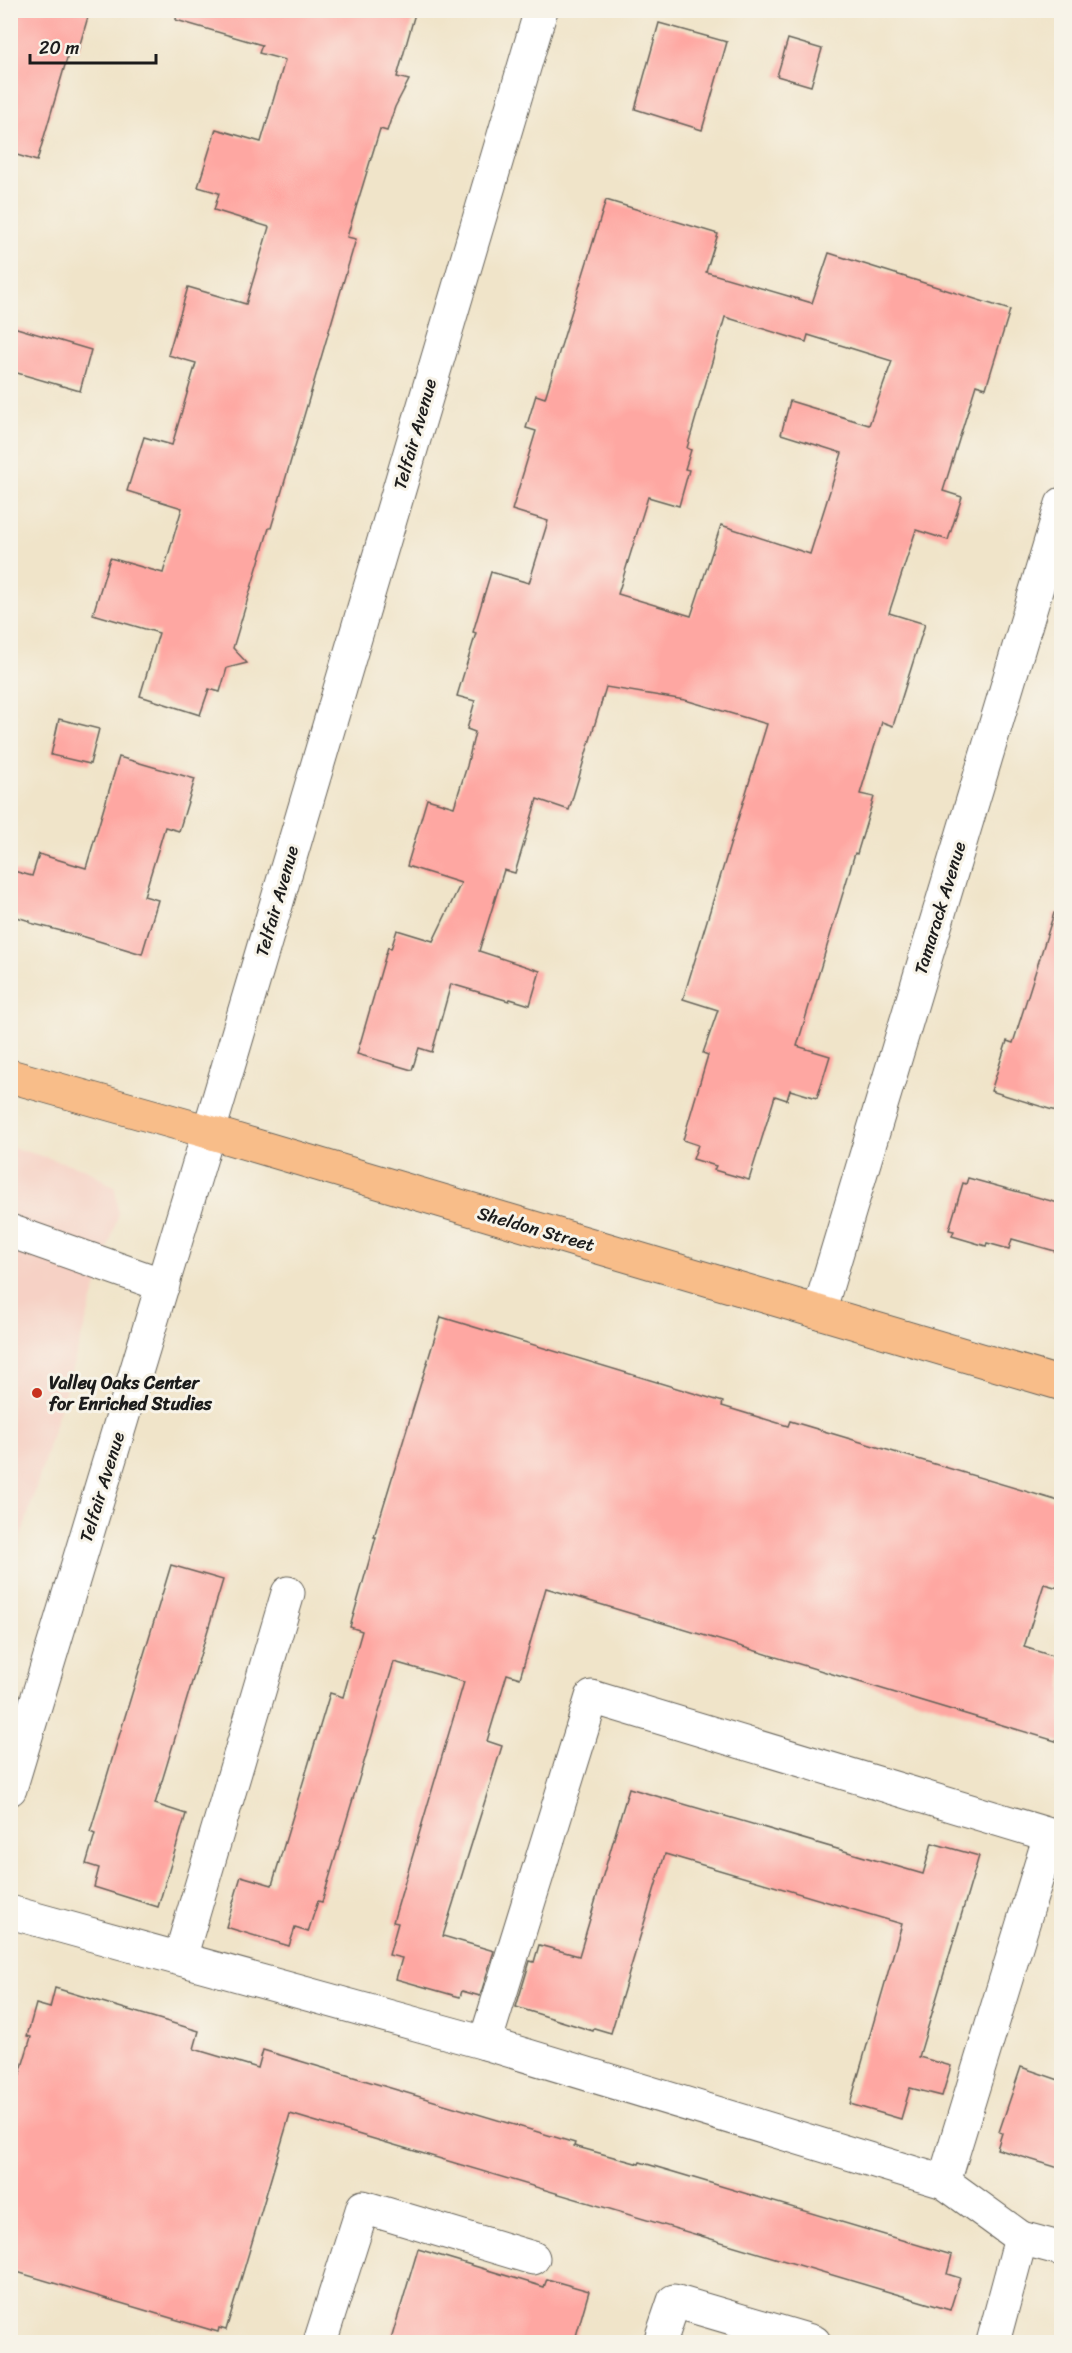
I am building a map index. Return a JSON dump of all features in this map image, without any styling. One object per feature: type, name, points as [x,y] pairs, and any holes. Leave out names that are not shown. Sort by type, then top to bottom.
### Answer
[{"type":"main road","name":"Sheldon Street","points":[[10,1076],[209,1132],[1062,1384]]},
{"type":"street","name":"Telfair Avenue","points":[[10,1790],[209,1132],[541,10]]},
{"type":"street","name":"Tamarack Avenue","points":[[819,1312],[1062,504]]},
{"type":"street","points":[[10,1231],[163,1285]]},
{"type":"street","points":[[180,1958],[288,1593]]},
{"type":"street","points":[[485,2043],[592,1697],[1050,1835],[944,2182]]},
{"type":"street","points":[[10,1912],[485,2043],[944,2182],[1022,2238],[1062,2249]]},
{"type":"street","points":[[320,2343],[363,2207],[533,2258]]},
{"type":"street","points":[[993,2343],[1022,2238]]},
{"type":"street","points":[[660,2343],[674,2301],[814,2343]]},
{"type":"shaded area","name":"Valley Oaks Center for Enriched Studies","points":[[11,1147],[86,1169],[115,1188],[118,1215],[11,1571]]},
{"type":"building","points":[[10,10],[90,10],[78,51],[70,48],[37,161],[10,153]]},
{"type":"building","points":[[177,10],[416,10],[397,77],[409,80],[395,107],[387,131],[380,129],[347,237],[356,239],[271,528],[269,528],[233,648],[247,663],[227,668],[220,692],[209,689],[200,715],[140,696],[159,633],[93,614],[110,558],[163,573],[182,508],[127,491],[144,437],[172,445],[196,363],[168,355],[188,287],[246,304],[269,227],[214,210],[219,193],[198,187],[216,129],[261,142],[285,60],[259,53],[262,45],[176,20]]},
{"type":"building","points":[[659,23],[727,42],[702,130],[635,109]]},
{"type":"building","points":[[788,39],[822,49],[811,86],[777,76]]},
{"type":"building","points":[[606,200],[718,234],[706,272],[812,303],[829,253],[1010,310],[986,388],[976,385],[943,491],[962,497],[948,540],[916,530],[889,613],[925,624],[893,726],[882,722],[860,794],[874,797],[797,1046],[830,1056],[817,1098],[790,1090],[787,1100],[775,1096],[749,1180],[714,1170],[716,1166],[693,1159],[698,1145],[683,1140],[708,1055],[703,1053],[718,1010],[683,999],[767,724],[685,700],[606,687],[569,810],[537,799],[515,873],[504,870],[479,951],[540,971],[530,1005],[451,984],[432,1052],[419,1048],[412,1070],[357,1054],[388,947],[391,949],[397,930],[433,941],[461,883],[407,866],[427,799],[454,807],[467,766],[475,732],[467,729],[475,701],[457,696],[491,572],[529,583],[548,521],[512,510],[536,431],[526,428],[536,395],[545,398]],"holes":[[[725,317],[806,342],[808,335],[892,361],[869,425],[790,401],[781,434],[842,453],[810,554],[721,525],[691,616],[618,594],[648,497],[679,506],[689,470],[685,469],[691,450],[687,448]]]},
{"type":"building","points":[[10,326],[91,350],[80,391],[10,371]]},
{"type":"building","points":[[59,719],[99,729],[90,764],[51,755]]},
{"type":"building","points":[[119,757],[195,779],[179,831],[165,827],[144,896],[158,900],[142,954],[30,923],[30,921],[10,915],[10,870],[32,876],[39,854],[86,868]]},
{"type":"building","points":[[1054,913],[1062,914],[1062,1113],[991,1091],[1007,1041],[1013,1043]]},
{"type":"building","points":[[968,1178],[1062,1204],[1062,1253],[1012,1239],[1009,1249],[987,1243],[986,1246],[952,1236],[954,1231],[949,1230],[963,1183],[966,1184]]},
{"type":"building","points":[[441,1317],[723,1402],[722,1406],[788,1426],[790,1421],[1062,1502],[1062,1589],[1044,1584],[1024,1647],[1062,1659],[1062,1743],[546,1588],[520,1678],[507,1674],[487,1741],[502,1746],[443,1936],[494,1951],[480,1996],[462,1991],[460,1997],[396,1979],[402,1958],[389,1955],[398,1923],[393,1922],[464,1682],[394,1662],[322,1902],[318,1901],[308,1932],[295,1928],[289,1946],[226,1927],[241,1876],[272,1885],[330,1693],[343,1697],[362,1631],[350,1627],[376,1537],[374,1537]]},
{"type":"building","points":[[171,1565],[223,1580],[155,1804],[186,1814],[158,1907],[94,1887],[99,1868],[86,1864],[95,1834],[90,1832]]},
{"type":"building","points":[[629,1788],[923,1874],[932,1843],[979,1856],[919,2057],[951,2066],[942,2096],[910,2088],[901,2119],[850,2104],[902,1924],[665,1854],[611,2033],[594,2028],[593,2031],[516,2007],[530,1961],[534,1962],[539,1945],[579,1956]]},
{"type":"building","points":[[55,1988],[199,2031],[194,2049],[258,2068],[263,2050],[575,2143],[574,2146],[639,2164],[640,2162],[952,2255],[947,2274],[960,2278],[950,2310],[290,2114],[226,2330],[219,2328],[218,2332],[10,2270],[10,2107],[31,2037],[27,2036],[36,2004],[50,2008]]},
{"type":"building","points":[[1021,2067],[1062,2081],[1062,2169],[997,2149],[1002,2133],[999,2132]]},
{"type":"building","points":[[418,2249],[544,2287],[547,2279],[589,2291],[574,2343],[390,2343]]},
{"type":"place","name":"Valley Oaks Center for Enriched Studies","points":[[37,1393]]}]
